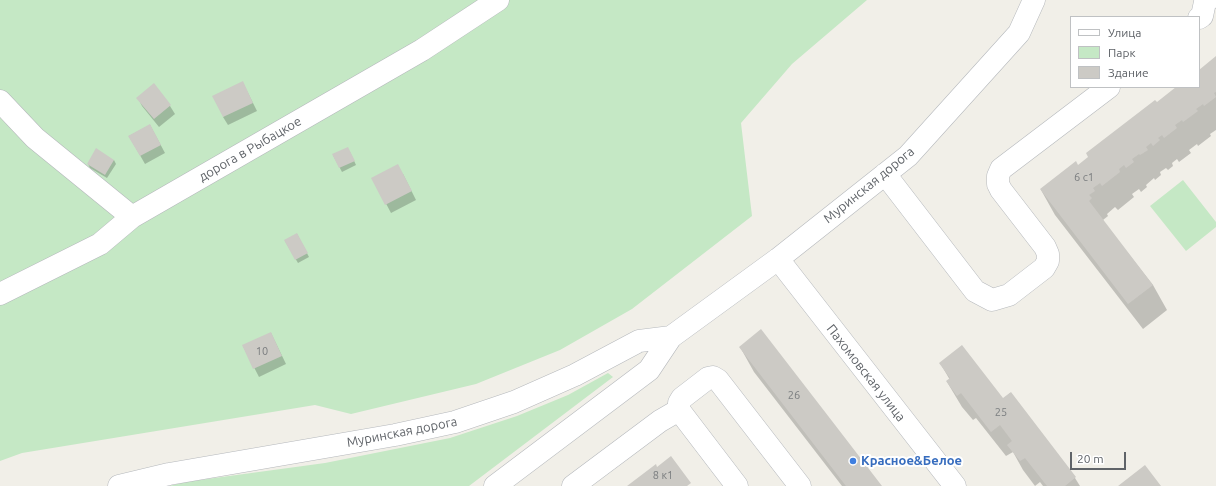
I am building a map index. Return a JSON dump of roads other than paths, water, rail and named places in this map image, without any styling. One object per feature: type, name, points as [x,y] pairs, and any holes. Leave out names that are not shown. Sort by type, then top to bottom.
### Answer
[{"type":"street","name":"дорога в Рыбацкое","points":[[0,294],[100,244],[132,217],[422,50],[498,0]]},
{"type":"street","name":"Муринская дорога","points":[[495,486],[649,370],[671,337],[778,259],[908,156],[1019,33],[1034,0]]},
{"type":"street","points":[[885,174],[975,291],[992,300],[1009,295],[1044,268],[1048,261],[1048,254],[1045,247],[1001,190],[998,184],[998,176],[1001,169],[1108,88]]},
{"type":"street","points":[[0,101],[35,138],[132,217]]},
{"type":"street","name":"Пахомовская улица","points":[[778,259],[955,486]]},
{"type":"street","name":"Муринская дорога","points":[[119,486],[169,474],[395,435],[455,422],[514,402],[575,376],[639,342],[671,337]]},
{"type":"street","points":[[737,486],[680,410],[679,403],[682,398],[708,378],[713,377],[718,380],[800,486]]},
{"type":"street","points":[[573,486],[660,421],[680,410]]},
{"type":"place","name":"Красное&Белое","points":[[853,461]]}]
